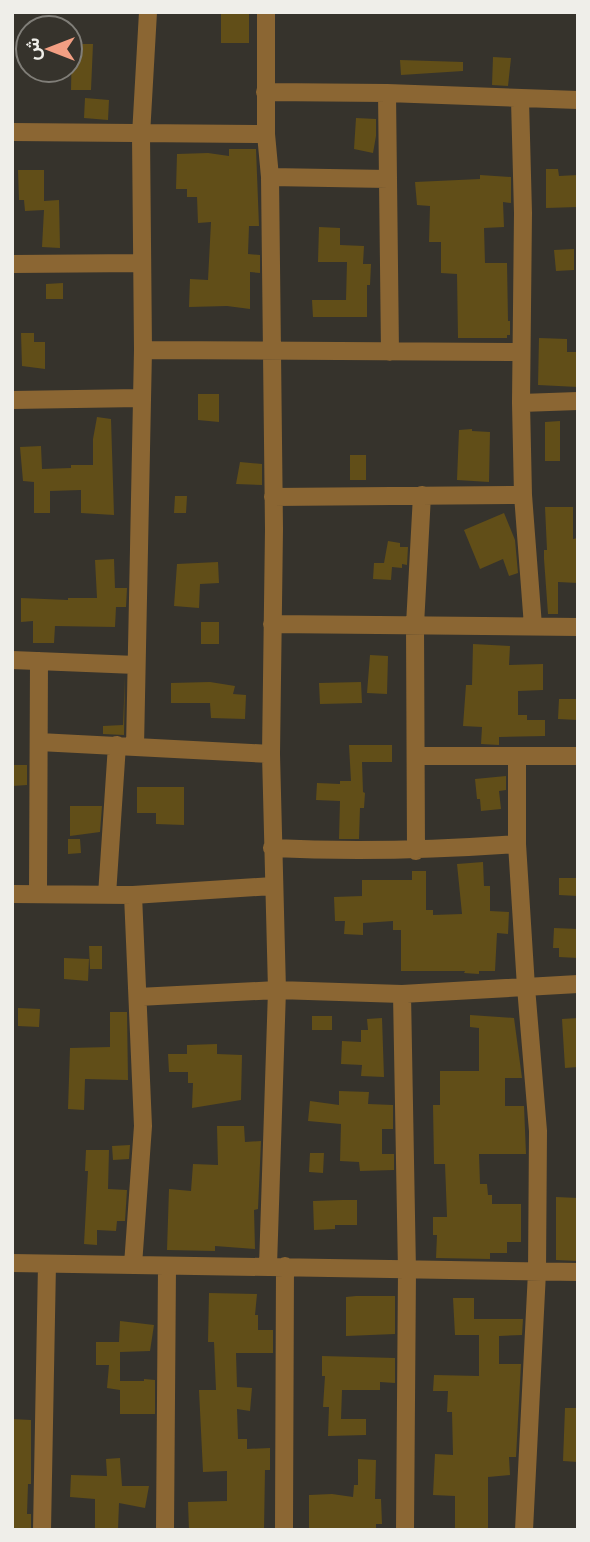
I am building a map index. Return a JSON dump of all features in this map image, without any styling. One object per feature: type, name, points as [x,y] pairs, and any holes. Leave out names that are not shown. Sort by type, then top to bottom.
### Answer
[{"type":"street","points":[[107,895],[136,665],[143,350],[141,135],[148,12]]},
{"type":"street","points":[[266,12],[265,92],[270,177],[273,497],[272,848],[277,990],[276,1266],[284,1530]]},
{"type":"street","points":[[265,92],[387,93],[520,100],[578,100]]},
{"type":"street","points":[[387,93],[390,352]]},
{"type":"street","points":[[520,100],[523,213],[523,495],[533,626]]},
{"type":"street","points":[[12,132],[266,134]]},
{"type":"street","points":[[270,177],[388,179]]},
{"type":"street","points":[[12,264],[142,263]]},
{"type":"street","points":[[143,350],[521,352]]},
{"type":"street","points":[[12,400],[140,398]]},
{"type":"street","points":[[521,403],[578,401]]},
{"type":"street","points":[[416,851],[415,625],[422,495]]},
{"type":"street","points":[[273,497],[523,495]]},
{"type":"street","points":[[272,624],[578,627]]},
{"type":"street","points":[[12,660],[136,665]]},
{"type":"street","points":[[38,894],[39,661]]},
{"type":"street","points":[[39,743],[271,754]]},
{"type":"street","points":[[417,756],[578,756]]},
{"type":"street","points":[[517,757],[517,844],[538,1131],[537,1272],[524,1530]]},
{"type":"street","points":[[272,848],[357,852],[517,844]]},
{"type":"street","points":[[12,894],[132,895],[273,886]]},
{"type":"street","points":[[132,895],[143,1126],[132,1265]]},
{"type":"street","points":[[138,997],[277,990],[402,994],[578,984]]},
{"type":"street","points":[[402,994],[407,1271],[405,1530]]},
{"type":"street","points":[[12,1263],[578,1272]]},
{"type":"street","points":[[42,1530],[47,1264]]},
{"type":"street","points":[[165,1530],[167,1267]]},
{"type":"building","points":[[221,12],[249,12],[249,43],[221,43]]},
{"type":"building","points":[[84,44],[93,44],[91,90],[71,90],[71,84],[84,84]]},
{"type":"building","points":[[493,57],[511,58],[508,86],[492,85]]},
{"type":"building","points":[[400,60],[463,62],[463,71],[401,75]]},
{"type":"building","points":[[85,98],[109,100],[108,120],[84,118]]},
{"type":"building","points":[[356,118],[376,119],[373,153],[354,149]]},
{"type":"building","points":[[229,149],[256,149],[259,226],[249,226],[248,254],[260,255],[260,273],[250,272],[250,309],[227,306],[189,307],[190,279],[208,280],[211,222],[198,223],[197,197],[187,197],[187,189],[176,189],[177,154],[208,153],[229,156]]},
{"type":"building","points":[[546,169],[558,169],[559,176],[578,175],[578,207],[546,208]]},
{"type":"building","points":[[18,170],[44,170],[44,201],[59,200],[60,248],[42,247],[44,210],[25,211],[24,200],[19,200]]},
{"type":"building","points":[[480,175],[511,177],[511,203],[503,202],[504,227],[484,228],[485,263],[507,263],[510,335],[507,335],[507,338],[458,338],[457,274],[441,273],[441,242],[429,242],[430,206],[417,205],[415,182],[480,179]]},
{"type":"building","points":[[319,227],[340,228],[340,245],[364,246],[363,264],[371,264],[370,285],[367,285],[367,317],[313,317],[312,300],[346,300],[347,262],[318,262]]},
{"type":"building","points":[[574,249],[574,270],[556,271],[554,250]]},
{"type":"building","points":[[63,283],[63,299],[46,299],[46,284]]},
{"type":"building","points":[[21,333],[34,333],[34,342],[45,342],[45,369],[22,366]]},
{"type":"building","points":[[539,338],[567,339],[567,352],[578,352],[578,387],[538,385]]},
{"type":"building","points":[[198,394],[219,394],[219,422],[198,420]]},
{"type":"building","points":[[97,417],[111,419],[114,515],[81,513],[81,490],[50,491],[50,513],[34,513],[34,482],[23,481],[20,447],[41,446],[42,469],[93,465],[93,439]]},
{"type":"building","points":[[560,421],[560,461],[545,461],[545,422]]},
{"type":"building","points":[[459,430],[490,432],[489,482],[457,480]]},
{"type":"building","points":[[350,455],[366,455],[366,480],[350,480]]},
{"type":"building","points":[[240,462],[262,464],[262,485],[236,484]]},
{"type":"building","points":[[175,496],[187,496],[186,513],[174,513]]},
{"type":"building","points":[[545,507],[573,507],[573,539],[578,538],[578,583],[558,582],[558,614],[548,614],[544,559],[544,550],[547,550]]},
{"type":"building","points":[[504,513],[515,540],[518,573],[509,576],[503,559],[480,569],[464,530]]},
{"type":"building","points":[[388,541],[400,543],[400,547],[408,547],[407,565],[402,564],[402,568],[392,567],[391,580],[373,579],[374,563],[384,563]]},
{"type":"building","points":[[114,559],[115,588],[127,588],[126,607],[116,607],[115,627],[55,626],[54,643],[33,643],[33,621],[21,622],[21,598],[97,598],[95,560]]},
{"type":"building","points":[[218,562],[219,583],[200,584],[199,608],[174,606],[177,564]]},
{"type":"building","points":[[201,622],[219,622],[219,644],[201,644]]},
{"type":"building","points":[[473,644],[510,646],[509,665],[543,664],[543,690],[518,691],[518,715],[527,715],[527,720],[545,720],[545,736],[499,737],[499,745],[481,744],[482,727],[463,726],[466,685],[472,685]]},
{"type":"building","points":[[370,655],[388,656],[387,694],[367,693]]},
{"type":"building","points":[[125,676],[124,735],[103,734],[103,726],[123,725]]},
{"type":"building","points":[[210,682],[235,686],[233,694],[246,695],[245,719],[211,718],[210,703],[171,703],[171,683]]},
{"type":"building","points":[[361,682],[362,703],[320,704],[319,683]]},
{"type":"building","points":[[559,699],[578,699],[578,720],[558,719]]},
{"type":"building","points":[[349,745],[392,745],[392,762],[362,762],[365,793],[364,808],[360,808],[359,839],[339,839],[340,801],[316,800],[317,783],[340,784],[340,781],[351,781]]},
{"type":"building","points":[[12,765],[27,765],[27,785],[12,786]]},
{"type":"building","points":[[506,776],[506,790],[499,791],[501,809],[481,811],[475,779]]},
{"type":"building","points":[[137,787],[184,787],[184,825],[156,824],[156,813],[137,813]]},
{"type":"building","points":[[70,806],[102,806],[100,832],[70,836]]},
{"type":"building","points":[[68,839],[80,839],[81,853],[68,854]]},
{"type":"building","points":[[483,862],[484,886],[490,886],[490,911],[509,912],[508,934],[497,933],[495,971],[479,971],[479,974],[464,973],[465,971],[401,971],[401,930],[393,930],[393,921],[363,923],[363,935],[344,934],[345,921],[335,921],[334,897],[362,896],[362,880],[412,880],[412,871],[426,871],[426,910],[433,910],[433,915],[462,914],[457,864]]},
{"type":"building","points":[[559,878],[578,878],[578,896],[559,895]]},
{"type":"building","points":[[554,928],[578,929],[578,958],[559,957],[559,948],[553,948]]},
{"type":"building","points":[[89,946],[102,946],[102,969],[90,969]]},
{"type":"building","points":[[64,958],[89,959],[88,981],[64,979]]},
{"type":"building","points":[[18,1008],[40,1009],[39,1027],[18,1026]]},
{"type":"building","points":[[110,1012],[127,1012],[128,1080],[85,1079],[84,1110],[68,1109],[70,1048],[110,1047]]},
{"type":"building","points":[[470,1015],[514,1018],[522,1078],[505,1078],[505,1106],[524,1106],[526,1154],[479,1154],[480,1184],[487,1184],[488,1195],[492,1195],[492,1204],[521,1204],[521,1242],[507,1242],[507,1253],[490,1253],[490,1259],[436,1258],[437,1235],[433,1235],[433,1217],[447,1217],[445,1164],[434,1164],[433,1105],[440,1105],[440,1071],[479,1071],[479,1028],[470,1027]]},
{"type":"building","points":[[312,1016],[332,1016],[332,1030],[312,1030]]},
{"type":"building","points":[[382,1018],[384,1077],[361,1076],[362,1065],[341,1064],[342,1041],[361,1042],[361,1030],[368,1030],[367,1019]]},
{"type":"building","points":[[578,1018],[578,1067],[565,1068],[562,1019]]},
{"type":"building","points":[[217,1044],[217,1054],[242,1055],[241,1100],[192,1108],[193,1083],[188,1083],[188,1072],[169,1072],[168,1054],[187,1054],[187,1045]]},
{"type":"building","points":[[339,1091],[369,1092],[368,1104],[393,1105],[393,1129],[382,1129],[382,1154],[394,1154],[394,1170],[360,1171],[359,1162],[340,1161],[341,1124],[308,1121],[310,1101],[339,1105]]},
{"type":"building","points":[[217,1126],[244,1126],[245,1142],[261,1141],[258,1209],[254,1210],[255,1249],[215,1246],[215,1251],[167,1250],[169,1189],[191,1191],[193,1164],[218,1165]]},
{"type":"building","points":[[130,1145],[129,1159],[113,1160],[112,1146]]},
{"type":"building","points":[[86,1150],[109,1150],[108,1189],[127,1190],[125,1221],[117,1221],[116,1231],[97,1230],[97,1245],[84,1244],[88,1171],[85,1171]]},
{"type":"building","points":[[310,1153],[324,1153],[323,1173],[309,1172]]},
{"type":"building","points":[[556,1197],[578,1198],[578,1261],[556,1260]]},
{"type":"building","points":[[357,1200],[357,1225],[335,1225],[335,1229],[314,1230],[313,1201]]},
{"type":"building","points":[[209,1293],[257,1294],[255,1315],[258,1315],[258,1330],[273,1330],[273,1353],[236,1353],[237,1387],[252,1388],[250,1411],[237,1409],[238,1439],[247,1439],[247,1449],[270,1448],[270,1470],[265,1470],[264,1530],[189,1530],[188,1502],[227,1501],[227,1471],[203,1472],[199,1390],[216,1390],[214,1342],[208,1342]]},
{"type":"building","points":[[395,1296],[395,1334],[346,1336],[346,1297]]},
{"type":"building","points":[[453,1298],[474,1298],[474,1319],[523,1319],[522,1335],[499,1336],[499,1364],[521,1364],[516,1457],[509,1457],[510,1475],[488,1477],[488,1530],[455,1530],[455,1496],[433,1495],[435,1454],[453,1455],[452,1412],[447,1412],[448,1391],[433,1391],[434,1375],[479,1376],[479,1335],[455,1335]]},
{"type":"building","points":[[120,1321],[154,1325],[150,1351],[120,1352],[120,1390],[107,1388],[109,1365],[96,1365],[96,1342],[119,1342]]},
{"type":"building","points":[[322,1356],[395,1358],[395,1383],[380,1382],[380,1390],[342,1390],[341,1419],[366,1419],[366,1435],[328,1436],[329,1407],[323,1407],[325,1376],[322,1376]]},
{"type":"building","points":[[155,1380],[155,1414],[120,1414],[120,1381]]},
{"type":"building","points":[[565,1408],[578,1408],[578,1462],[563,1461]]},
{"type":"building","points":[[12,1419],[31,1420],[31,1484],[28,1484],[27,1514],[31,1514],[31,1530],[12,1530]]},
{"type":"building","points":[[120,1458],[122,1486],[149,1486],[145,1508],[119,1503],[118,1530],[95,1530],[95,1499],[70,1497],[71,1475],[107,1476],[106,1459]]},
{"type":"building","points":[[358,1459],[376,1460],[375,1499],[381,1499],[382,1524],[376,1524],[376,1530],[309,1530],[309,1495],[353,1497],[354,1485],[358,1485]]}]
